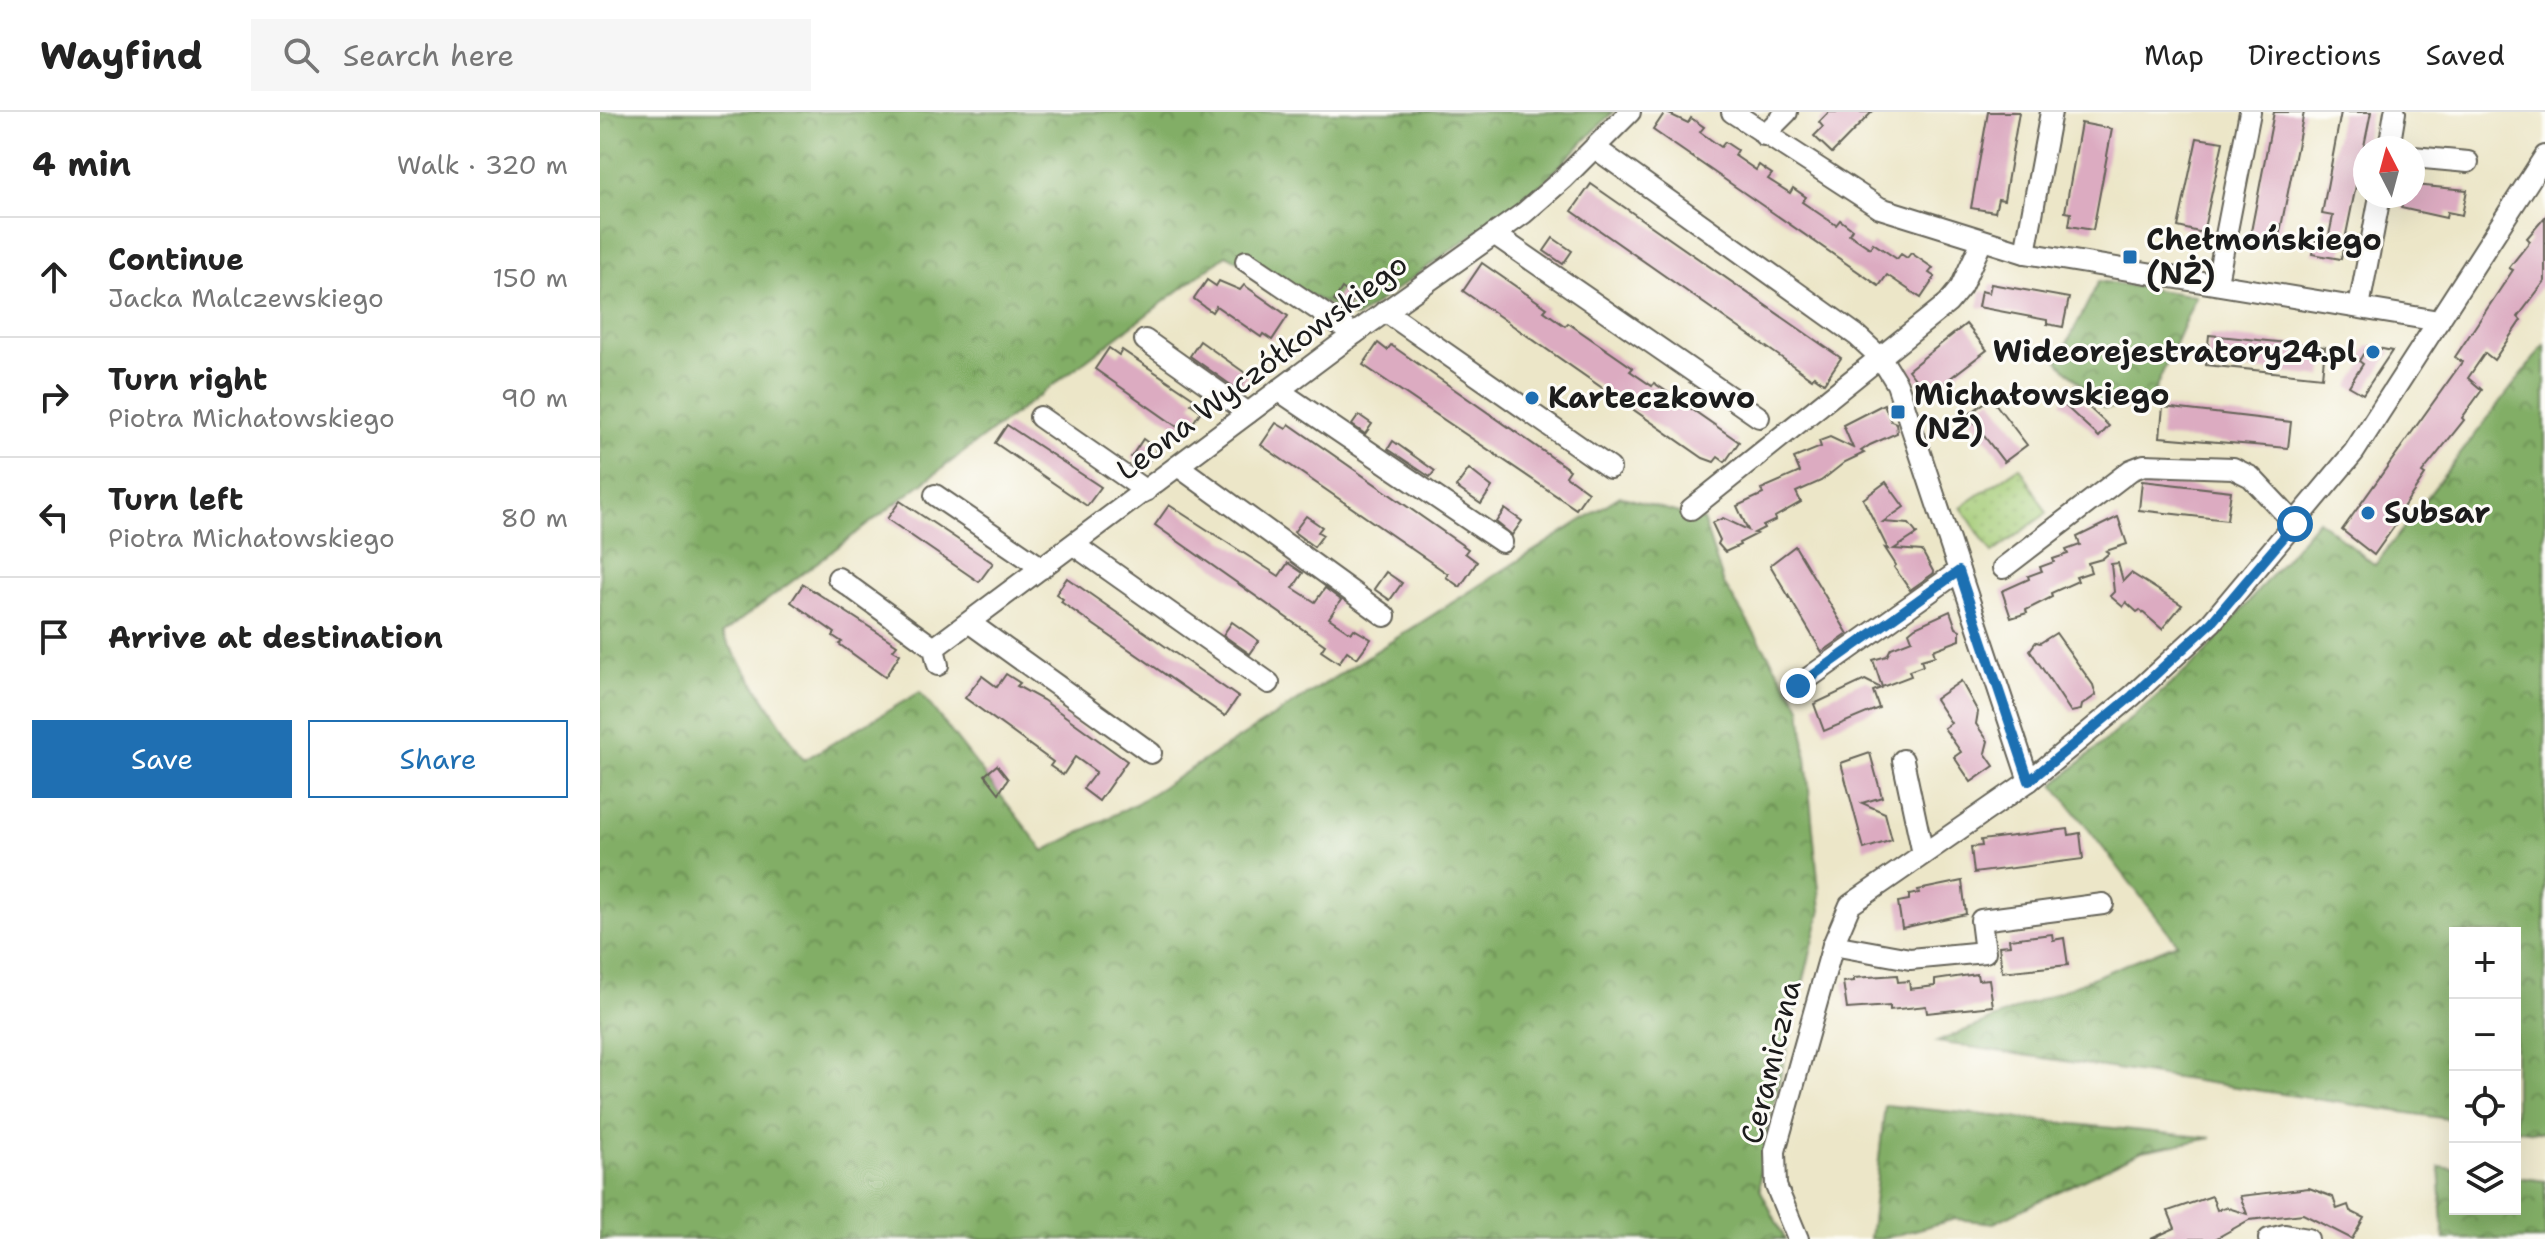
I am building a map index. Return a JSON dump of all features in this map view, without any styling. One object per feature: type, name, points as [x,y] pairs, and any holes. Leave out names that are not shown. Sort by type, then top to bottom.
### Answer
[{"type":"street","name":"Leona Wyczółkowskiego","points":[[838,578],[936,656],[970,623],[1042,568],[1278,390],[1553,190],[1630,112]]},
{"type":"street","points":[[1732,112],[1880,208],[1982,241],[2025,253],[2217,282],[2439,321]]},
{"type":"street","points":[[1764,135],[1787,112]]},
{"type":"street","points":[[2025,253],[2051,112]]},
{"type":"street","points":[[2217,282],[2250,112]]},
{"type":"street","points":[[2391,136],[2395,112]]},
{"type":"street","points":[[1595,148],[1856,335],[1881,358],[1897,384],[2029,781]]},
{"type":"street","name":"Ceramiczna","points":[[1798,1239],[1776,1186],[1775,1151],[1833,945],[1850,905],[2029,781],[2132,696],[2211,623],[2354,452],[2545,156]]},
{"type":"street","points":[[2425,158],[2468,162]]},
{"type":"street","points":[[2359,307],[2378,208]]},
{"type":"street","points":[[1494,234],[1759,417]]},
{"type":"street","points":[[1691,509],[1948,303],[1961,287],[1982,241]]},
{"type":"street","points":[[1246,261],[1354,334]]},
{"type":"street","points":[[1385,311],[1610,468]]},
{"type":"street","points":[[1145,340],[1248,413]]},
{"type":"street","points":[[1278,390],[1502,542]]},
{"type":"street","points":[[1040,417],[1146,491]]},
{"type":"street","points":[[2003,568],[2131,470],[2144,465],[2233,468],[2251,477],[2295,524]]},
{"type":"street","points":[[1178,466],[1385,616]]},
{"type":"street","points":[[935,495],[1042,568]]},
{"type":"street","points":[[1074,545],[1269,683]]},
{"type":"street","points":[[1793,689],[1959,571]]},
{"type":"street","points":[[970,623],[1151,753]]},
{"type":"street","points":[[1903,760],[1923,854]]},
{"type":"street","points":[[1833,945],[1910,959],[1985,952],[1981,920],[2103,904]]},
{"type":"street","points":[[2269,1239],[2285,1235],[2308,1239]]},
{"type":"green space","points":[[600,112],[1613,112],[1537,189],[1356,318],[1226,255],[722,634],[804,760],[920,692],[1044,851],[1137,803],[1620,496],[1703,520],[1724,584],[1801,707],[1821,910],[1769,1123],[1760,1174],[1760,1189],[1785,1239],[600,1239]]},
{"type":"green space","points":[[2099,281],[2196,296],[2147,408],[2104,408],[2058,361]]},
{"type":"green space","points":[[2545,344],[2545,1133],[2521,1130],[2521,927],[2449,927],[2449,1119],[1937,1042],[2177,943],[2054,785],[2202,657],[2318,520],[2375,565]]},
{"type":"green space","points":[[2020,467],[2047,513],[1992,553],[1961,507]]},
{"type":"green space","points":[[1885,1105],[2212,1138],[2142,1151],[1994,1223],[1955,1219],[1883,1239],[1870,1239]]},
{"type":"green space","points":[[2439,1167],[2449,1168],[2449,1215],[2521,1215],[2521,1178],[2545,1181],[2545,1239],[2444,1239]]},
{"type":"building","points":[[1665,112],[1688,123],[1691,118],[1704,127],[1700,132],[1721,147],[1725,142],[1737,150],[1734,155],[1756,170],[1759,165],[1772,174],[1768,179],[1790,193],[1793,188],[1806,197],[1802,202],[1836,225],[1840,220],[1852,229],[1849,234],[1870,248],[1873,243],[1897,259],[1901,254],[1907,258],[1911,253],[1933,268],[1929,273],[1935,277],[1921,298],[1887,275],[1879,286],[1653,130]]},
{"type":"building","points":[[1829,112],[1872,112],[1832,153],[1814,136],[1823,127],[1819,122]]},
{"type":"building","points":[[1988,112],[2019,112],[2004,200],[1998,199],[1995,212],[1971,208]]},
{"type":"building","points":[[2274,112],[2304,112],[2277,247],[2249,242]]},
{"type":"building","points":[[2341,112],[2371,112],[2366,136],[2353,136],[2353,200],[2341,259],[2312,254],[2316,238],[2328,240],[2333,216],[2322,214]]},
{"type":"building","points":[[2081,123],[2112,129],[2093,230],[2069,226],[2071,213],[2065,212]]},
{"type":"building","points":[[2197,138],[2223,142],[2203,233],[2178,227]]},
{"type":"building","points":[[1591,184],[1841,358],[1824,383],[1814,376],[1812,379],[1572,211]]},
{"type":"building","points":[[2425,186],[2467,190],[2462,215],[2447,212],[2446,218],[2401,208],[2425,208]]},
{"type":"building","points":[[2545,217],[2545,281],[2518,317],[2521,320],[2494,360],[2485,353],[2468,378],[2482,390],[2462,418],[2464,420],[2422,473],[2425,475],[2374,555],[2342,530],[2462,362],[2455,357],[2513,270],[2509,268],[2530,241],[2527,238]]},
{"type":"building","points":[[1553,238],[1572,251],[1563,264],[1544,251]]},
{"type":"building","points":[[1482,263],[1547,308],[1544,311],[1565,326],[1568,323],[1633,368],[1630,371],[1652,386],[1654,383],[1739,442],[1725,462],[1718,457],[1714,462],[1703,458],[1463,291]]},
{"type":"building","points":[[1207,280],[1216,286],[1219,281],[1240,290],[1244,285],[1288,316],[1272,340],[1263,334],[1261,337],[1216,306],[1212,312],[1194,299]]},
{"type":"building","points":[[1991,284],[2069,298],[2063,327],[2047,324],[2047,320],[1978,307],[1981,291],[1989,293]]},
{"type":"building","points":[[1342,288],[1355,297],[1347,309],[1334,301]]},
{"type":"building","points":[[1966,324],[1987,350],[1928,395],[1908,370]]},
{"type":"building","points":[[2209,335],[2325,347],[2322,377],[2206,365]]},
{"type":"building","points":[[1200,341],[1248,375],[1238,390],[1190,356]]},
{"type":"building","points":[[1378,343],[1387,350],[1391,345],[1570,470],[1566,476],[1588,492],[1576,509],[1363,365]]},
{"type":"building","points":[[2368,346],[2392,351],[2363,394],[2349,386],[2363,364],[2359,361]]},
{"type":"building","points":[[1109,348],[1119,355],[1122,350],[1195,399],[1191,404],[1201,411],[1186,433],[1095,369]]},
{"type":"building","points":[[2071,391],[2109,426],[2099,437],[2061,402]]},
{"type":"building","points":[[1991,398],[2027,445],[2004,462],[1968,415]]},
{"type":"building","points":[[1884,404],[1891,421],[1896,423],[1897,433],[1870,445],[1861,451],[1864,453],[1845,462],[1821,481],[1796,492],[1801,502],[1754,533],[1757,534],[1725,552],[1718,544],[1720,540],[1712,523],[1723,518],[1748,530],[1737,506],[1763,494],[1761,489],[1800,472],[1794,458],[1821,447],[1819,441],[1830,437],[1853,448],[1843,425]]},
{"type":"building","points":[[2163,407],[2291,422],[2288,448],[2160,437]]},
{"type":"building","points":[[1359,415],[1372,424],[1365,434],[1352,425]]},
{"type":"building","points":[[1276,423],[1286,429],[1289,424],[1468,549],[1465,553],[1477,562],[1460,587],[1446,577],[1448,574],[1261,445]]},
{"type":"building","points":[[1007,425],[1101,487],[1087,506],[995,443]]},
{"type":"building","points":[[1143,439],[1157,449],[1145,467],[1131,457]]},
{"type":"building","points":[[1393,441],[1435,471],[1430,477],[1388,449]]},
{"type":"building","points":[[1469,469],[1492,487],[1481,504],[1456,487]]},
{"type":"building","points":[[2142,481],[2231,491],[2227,520],[2139,510]]},
{"type":"building","points":[[1886,482],[1904,507],[1883,522],[1909,524],[1917,534],[1894,549],[1922,551],[1934,573],[1910,590],[1894,567],[1896,565],[1863,499]]},
{"type":"building","points":[[900,501],[993,563],[979,582],[887,519]]},
{"type":"building","points":[[1169,505],[1279,576],[1288,563],[1303,573],[1293,588],[1315,602],[1325,588],[1341,600],[1329,618],[1351,633],[1354,629],[1371,639],[1357,658],[1347,651],[1339,663],[1321,651],[1325,645],[1155,525]]},
{"type":"building","points":[[1505,509],[1522,521],[1512,535],[1496,522]]},
{"type":"building","points":[[1306,516],[1322,527],[1318,532],[1323,535],[1314,547],[1294,532]]},
{"type":"building","points":[[2118,517],[2127,544],[2106,551],[2109,553],[2102,559],[2088,563],[2091,572],[2076,577],[2078,581],[2051,593],[2052,597],[2026,610],[2027,613],[2011,618],[2002,591],[2042,571],[2040,567],[2054,562],[2053,559],[2068,554],[2066,550],[2080,545],[2077,537]]},
{"type":"building","points":[[1795,546],[1848,634],[1822,652],[1770,565]]},
{"type":"building","points":[[2118,563],[2123,581],[2131,573],[2182,605],[2162,629],[2140,610],[2137,612],[2126,602],[2123,607],[2110,596],[2114,592],[2111,564]]},
{"type":"building","points":[[1386,572],[1402,583],[1390,600],[1374,589]]},
{"type":"building","points":[[1067,578],[1238,697],[1225,716],[1061,602],[1063,599],[1056,594]]},
{"type":"building","points":[[803,584],[897,645],[893,650],[900,654],[885,677],[839,644],[842,642],[833,636],[835,633],[791,602]]},
{"type":"building","points":[[1950,611],[1956,628],[1960,630],[1960,640],[1933,650],[1935,656],[1921,660],[1923,666],[1909,671],[1911,676],[1882,687],[1873,660],[1887,656],[1891,648],[1912,640],[1909,632],[1915,627]]},
{"type":"building","points":[[1232,622],[1259,641],[1250,654],[1223,635]]},
{"type":"building","points":[[2056,633],[2093,685],[2096,695],[2082,705],[2081,710],[2071,712],[2030,650],[2036,642],[2040,643]]},
{"type":"building","points":[[1006,674],[1020,683],[1017,686],[1043,700],[1127,761],[1099,801],[1083,789],[1096,772],[1075,757],[1063,775],[1050,766],[1053,762],[965,698],[982,676],[997,687]]},
{"type":"building","points":[[1865,680],[1881,688],[1873,691],[1879,708],[1824,731],[1814,704]]},
{"type":"building","points":[[1961,681],[1978,712],[1976,724],[1988,741],[1985,753],[1994,766],[1971,782],[1954,757],[1961,752],[1944,728],[1951,723],[1935,699]]},
{"type":"building","points":[[1870,753],[1882,797],[1862,803],[1885,813],[1892,840],[1864,849],[1841,763]]},
{"type":"building","points":[[997,765],[1008,779],[999,793],[985,775]]},
{"type":"building","points":[[2068,829],[2069,835],[2080,833],[2083,859],[1974,873],[1971,847],[1982,846],[1981,840]]},
{"type":"building","points":[[1962,881],[1966,914],[1902,928],[1898,902],[1909,900],[1909,895],[1919,893],[1918,890]]},
{"type":"building","points":[[2052,934],[2053,940],[2064,938],[2068,965],[2002,972],[1999,946],[2010,945],[2009,939]]},
{"type":"building","points":[[1977,974],[1978,980],[1989,979],[1993,1006],[1927,1013],[1926,1006],[1890,1010],[1890,1006],[1847,1009],[1843,982],[1854,981],[1854,978],[1897,975],[1898,982],[1909,981],[1910,989],[1935,986],[1935,980]]},
{"type":"building","points":[[2309,1188],[2333,1197],[2337,1209],[2348,1205],[2350,1211],[2364,1218],[2352,1239],[2303,1214],[2249,1220],[2215,1239],[2151,1239],[2175,1228],[2168,1211],[2212,1196],[2217,1210],[2225,1207],[2247,1214],[2240,1196]]},
{"type":"place","name":"Chełmońskiego (NŻ)","points":[[2130,257]]},
{"type":"place","name":"Wideorejestratory24.pl","points":[[2373,352]]},
{"type":"place","name":"Karteczkowo","points":[[1532,398]]},
{"type":"place","name":"Michałowskiego (NŻ)","points":[[1898,412]]},
{"type":"place","name":"Subsar","points":[[2368,513]]},
{"type":"route","points":[[1798,686],[1959,571],[2029,781],[2132,696],[2211,623],[2295,524]]}]
